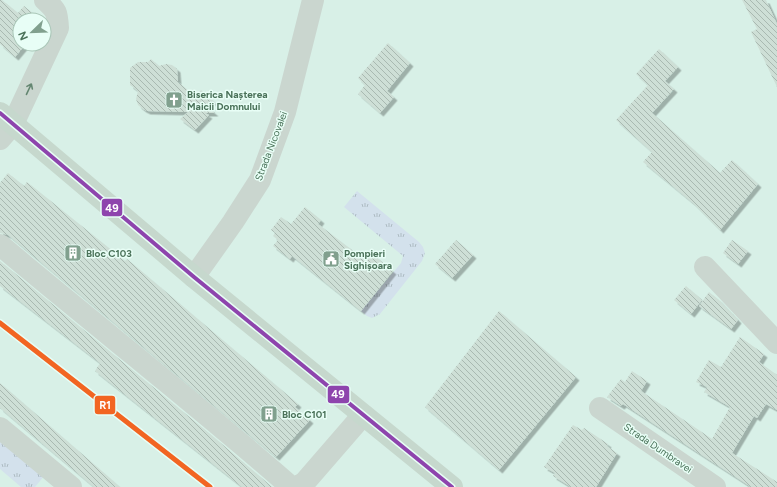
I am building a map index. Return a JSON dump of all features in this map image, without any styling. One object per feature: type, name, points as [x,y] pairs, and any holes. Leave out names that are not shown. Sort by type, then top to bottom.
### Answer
[{"type":"highway","points":[[4,125],[194,276],[452,487]]},
{"type":"street","points":[[4,125],[58,28],[58,18],[55,9],[45,0]]},
{"type":"street","name":"Strada Nicovalei","points":[[194,276],[233,222],[260,180],[285,112],[313,0]]},
{"type":"street","points":[[0,245],[256,456],[290,486],[298,487],[305,482],[363,415]]},
{"type":"street","points":[[705,267],[777,343]]},
{"type":"street","name":"Strada Dumbravei","points":[[600,408],[716,487]]},
{"type":"street","points":[[0,428],[71,487]]},
{"type":"shaded area","points":[[0,0],[777,0],[777,487],[0,487]]},
{"type":"green space","points":[[357,191],[419,242],[425,253],[422,261],[380,314],[372,318],[361,311],[401,263],[403,256],[344,207]]},
{"type":"green space","points":[[0,437],[45,475],[35,487],[21,487],[0,469]]},
{"type":"building","points":[[0,0],[2,0],[17,12],[12,12],[12,52],[19,52],[15,57],[0,44]]},
{"type":"building","points":[[742,0],[766,0],[777,24],[777,87],[751,32],[757,29]]},
{"type":"building","points":[[24,6],[31,12],[19,12]]},
{"type":"building","points":[[388,43],[410,63],[387,91],[394,97],[380,113],[358,94],[365,85],[358,78]]},
{"type":"building","points":[[659,49],[678,67],[665,81],[674,89],[652,113],[720,173],[732,160],[758,184],[720,230],[693,203],[643,162],[652,152],[616,120],[648,85],[636,74]]},
{"type":"building","name":"Biserica Nașterea Maicii Domnului","points":[[151,59],[159,66],[166,64],[172,65],[177,69],[178,82],[196,97],[201,90],[213,101],[208,107],[215,113],[205,113],[209,115],[195,130],[180,119],[188,112],[147,111],[138,105],[136,99],[138,91],[130,85],[130,68],[138,62],[148,62]]},
{"type":"building","points":[[8,173],[24,186],[27,182],[125,261],[127,259],[298,404],[295,407],[310,420],[276,457],[8,235],[0,233],[0,183]]},
{"type":"building","name":"Pompieri Sighișoara","points":[[305,207],[321,220],[318,224],[365,260],[371,253],[393,271],[361,311],[292,256],[290,259],[273,246],[278,240],[273,236],[275,233],[271,230],[281,217],[291,224]]},
{"type":"building","points":[[456,240],[473,255],[452,278],[435,264]]},
{"type":"building","points":[[732,240],[748,251],[738,264],[723,253]]},
{"type":"building","points":[[0,261],[272,487],[242,487],[95,371],[100,363],[0,286]]},
{"type":"building","points":[[686,286],[702,300],[691,314],[674,300]]},
{"type":"building","points":[[709,292],[738,320],[731,329],[699,306]]},
{"type":"building","points":[[499,311],[576,377],[499,470],[425,407]]},
{"type":"building","points":[[740,337],[764,354],[759,362],[777,375],[777,410],[766,404],[757,418],[754,416],[732,453],[777,482],[777,487],[751,487],[623,404],[621,406],[607,397],[621,379],[625,382],[632,371],[647,381],[641,391],[712,439],[730,407],[704,392],[707,387],[696,382],[709,360],[721,367]]},
{"type":"building","points":[[0,383],[120,487],[94,487],[0,408]]},
{"type":"building","points":[[573,425],[582,430],[584,428],[608,444],[607,446],[617,453],[596,487],[571,487],[553,476],[555,473],[544,467]]},
{"type":"transit line","name":"49","points":[[0,113],[194,277],[452,487]]},
{"type":"transit line","name":"R1","points":[[0,323],[210,487]]},
{"type":"place","name":"Biserica Nașterea Maicii Domnului","points":[[174,100]]},
{"type":"place","name":"Bloc C103","points":[[73,253]]},
{"type":"place","name":"Pompieri Sighișoara","points":[[331,259]]},
{"type":"place","name":"Bloc C101","points":[[269,414]]}]
